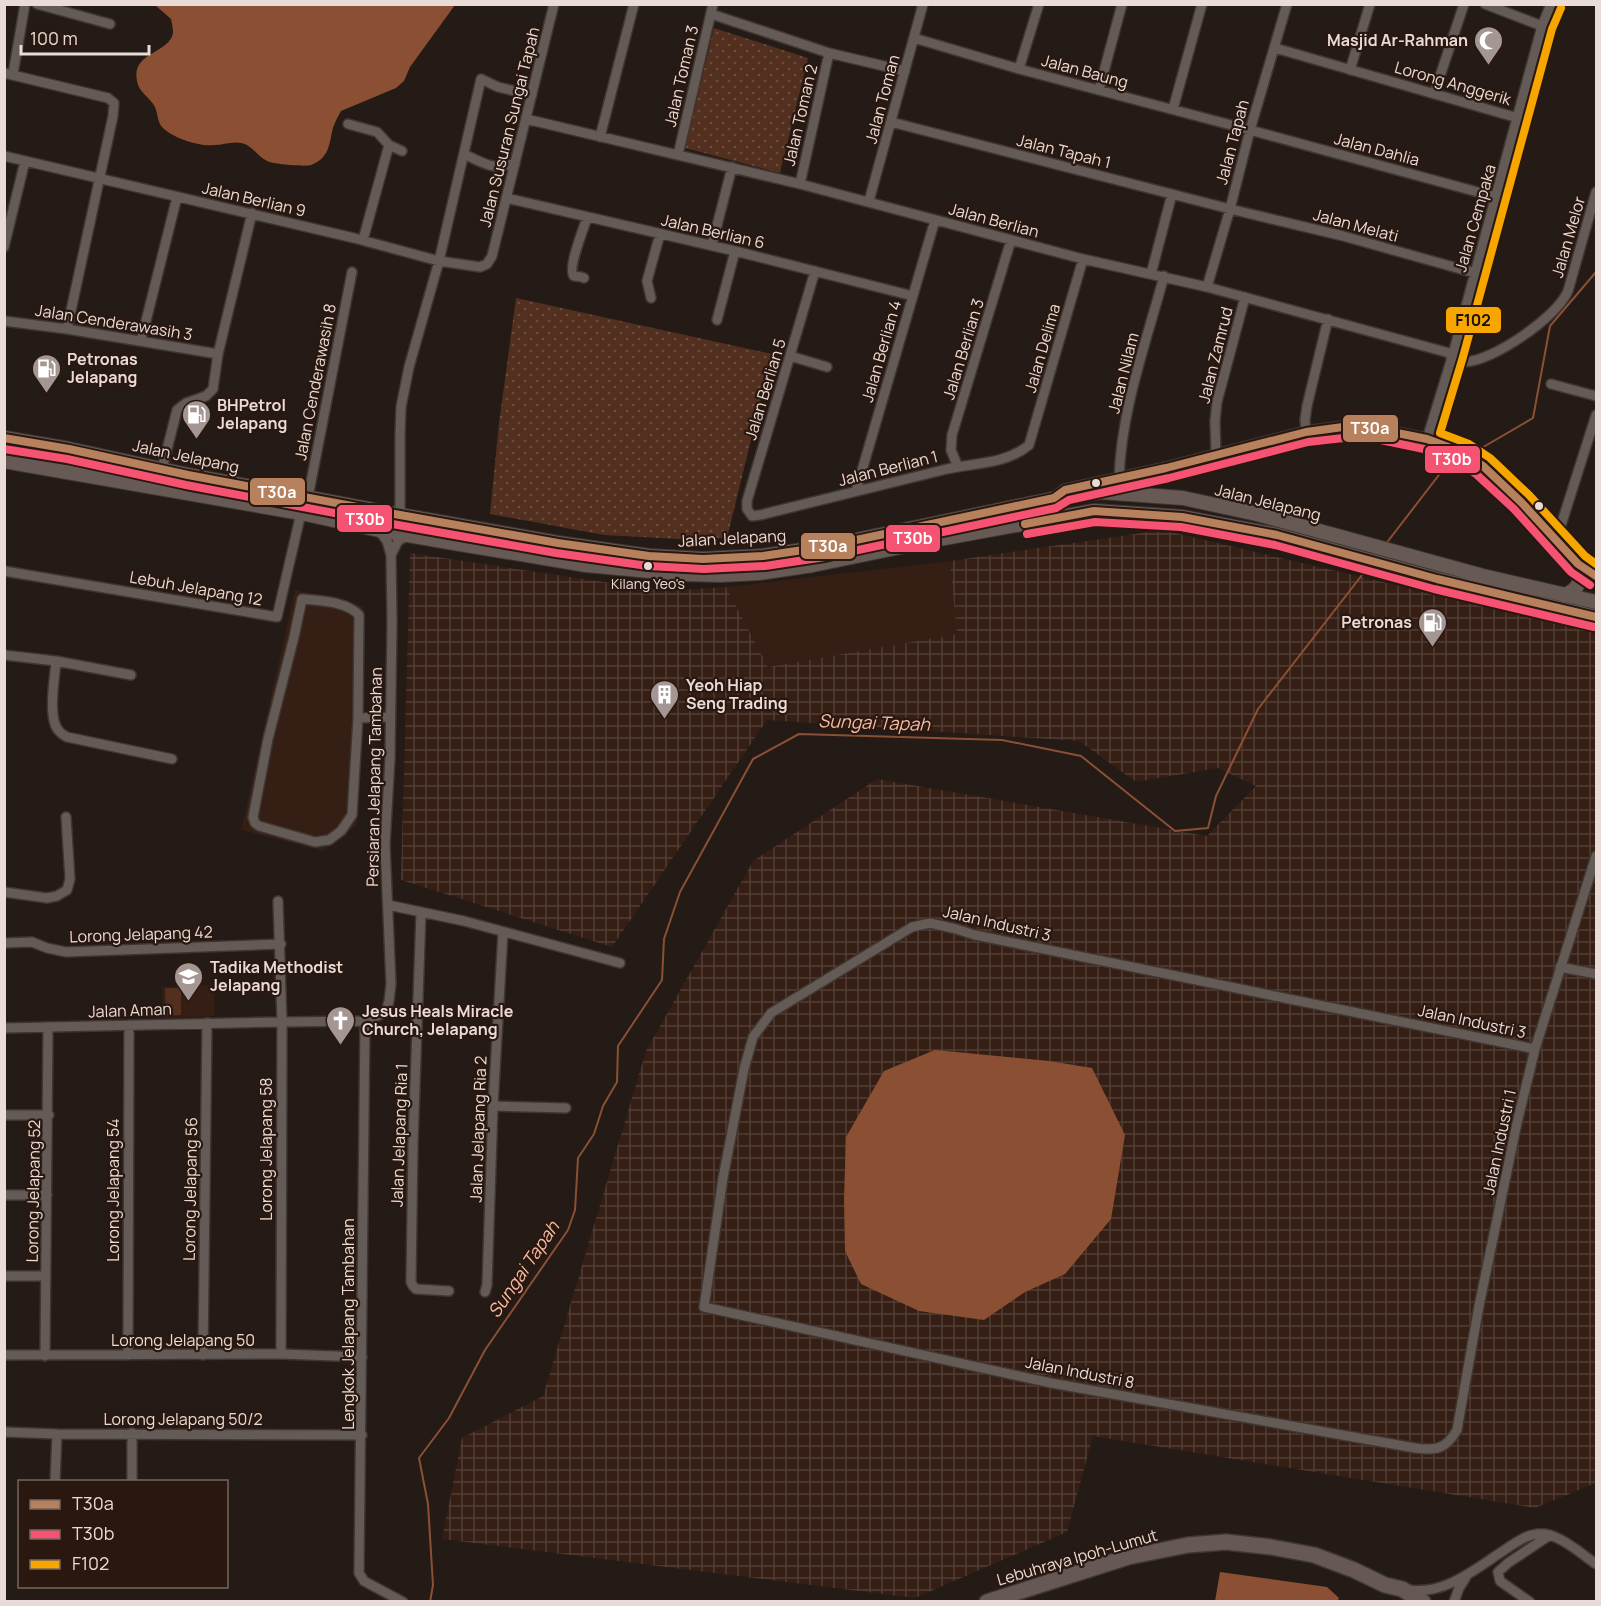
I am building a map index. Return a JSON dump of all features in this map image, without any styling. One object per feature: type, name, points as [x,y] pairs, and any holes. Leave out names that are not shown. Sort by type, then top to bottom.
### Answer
[{"type":"highway","name":"Lebuhraya Ipoh-Lumut","points":[[987,1602],[1128,1557],[1188,1545],[1226,1542],[1314,1555],[1354,1570],[1403,1595],[1423,1602]]},
{"type":"main road","name":"Jalan Jelapang","points":[[4,438],[308,497],[581,546],[649,556],[703,559],[763,556],[824,547],[1054,498],[1101,492],[1183,498],[1257,514],[1483,576],[1596,602]]},
{"type":"main road","points":[[4,455],[17,448],[22,441]]},
{"type":"main road","points":[[22,441],[27,455],[54,470]]},
{"type":"main road","name":"Jalan Jelapang","points":[[4,461],[302,513],[408,535],[586,565],[650,572],[721,575],[759,573],[813,565],[939,539],[1094,512],[1182,517],[1277,535],[1446,581],[1596,617]]},
{"type":"main road","points":[[1054,498],[1080,501],[1087,504],[1094,512],[1104,500],[1131,495]]},
{"type":"main road","points":[[1565,595],[1574,591],[1578,585],[1580,573],[1578,564]]},
{"type":"street","points":[[25,4],[9,74],[108,98],[114,103],[67,329]]},
{"type":"street","points":[[37,4],[110,24]]},
{"type":"street","name":"Jalan Susuran Sungai Tapah","points":[[492,256],[554,4]]},
{"type":"street","points":[[600,137],[634,4]]},
{"type":"street","name":"Jalan Toman","points":[[869,201],[923,4]]},
{"type":"street","points":[[1019,69],[1039,4]]},
{"type":"street","points":[[1100,90],[1122,4]]},
{"type":"street","points":[[1173,110],[1202,4]]},
{"type":"street","name":"Jalan Tapah","points":[[1207,287],[1287,4]]},
{"type":"street","points":[[1350,70],[1370,4]]},
{"type":"street","points":[[1434,94],[1464,4]]},
{"type":"street","points":[[1485,4],[1542,26]]},
{"type":"street","name":"Jalan Cempaka","points":[[1427,439],[1452,357],[1542,26],[1551,4]]},
{"type":"street","points":[[712,9],[829,53],[904,71]]},
{"type":"street","name":"Jalan Toman 3","points":[[678,155],[712,9]]},
{"type":"street","name":"Jalan Baung","points":[[914,38],[1019,69],[1250,130]]},
{"type":"street","name":"Lorong Anggerik","points":[[1275,48],[1518,118]]},
{"type":"street","name":"Jalan Toman 2","points":[[800,184],[829,53]]},
{"type":"street","points":[[400,514],[401,407],[409,367],[439,261],[481,79],[498,87],[532,95]]},
{"type":"street","name":"Jalan Berlian","points":[[526,119],[732,167],[869,201],[1083,259],[1207,287],[1328,319],[1452,357]]},
{"type":"street","name":"Jalan Tapah 1","points":[[891,122],[1230,209]]},
{"type":"street","points":[[348,124],[378,132],[389,145],[402,151]]},
{"type":"street","name":"Jalan Dahlia","points":[[1250,130],[1496,197]]},
{"type":"street","points":[[363,240],[389,145]]},
{"type":"street","points":[[464,154],[488,165],[499,167],[515,164]]},
{"type":"street","name":"Jalan Berlian 9","points":[[4,156],[252,213],[439,261],[480,267],[487,264],[492,256]]},
{"type":"street","points":[[4,247],[25,161]]},
{"type":"street","points":[[712,245],[732,167]]},
{"type":"street","name":"Jalan Melor","points":[[1452,357],[1462,362],[1481,359],[1525,335],[1548,318],[1566,297],[1596,192]]},
{"type":"street","points":[[1151,274],[1172,194]]},
{"type":"street","points":[[141,341],[177,197]]},
{"type":"street","name":"Jalan Berlian 6","points":[[506,198],[712,245],[912,296]]},
{"type":"street","name":"Jalan Melati","points":[[1230,209],[1343,236],[1474,273]]},
{"type":"street","points":[[162,469],[177,410],[186,403],[206,396],[213,389],[218,354],[252,213]]},
{"type":"street","points":[[584,278],[575,276],[572,266],[587,218]]},
{"type":"street","name":"Jalan Berlian 4","points":[[856,491],[935,220]]},
{"type":"street","points":[[651,298],[647,281],[660,234]]},
{"type":"street","name":"Jalan Berlian 3","points":[[958,467],[951,450],[952,435],[1011,240]]},
{"type":"street","points":[[717,320],[735,251]]},
{"type":"street","name":"Jalan Delima","points":[[1029,445],[1083,259]]},
{"type":"street","name":"Jalan Berlian 5","points":[[752,516],[747,508],[747,501],[815,271]]},
{"type":"street","name":"Jalan Cenderawasih 8","points":[[308,497],[352,272]]},
{"type":"street","name":"Jalan Nilam","points":[[1119,479],[1122,435],[1164,276]]},
{"type":"street","name":"Jalan Zamrud","points":[[1216,455],[1217,402],[1245,297]]},
{"type":"street","points":[[1306,432],[1307,406],[1328,319]]},
{"type":"street","name":"Jalan Cenderawasih 3","points":[[4,321],[218,354]]},
{"type":"street","points":[[790,356],[827,367]]},
{"type":"street","points":[[1551,384],[1596,396]]},
{"type":"street","points":[[1556,541],[1596,415]]},
{"type":"street","points":[[1054,498],[1065,490],[1119,479],[1306,432],[1343,427],[1377,429],[1427,439],[1464,453],[1483,466],[1521,501],[1587,575],[1596,581]]},
{"type":"street","name":"Jalan Berlian 1","points":[[752,516],[1009,457],[1021,452],[1029,445]]},
{"type":"street","name":"Lebuh Jelapang 12","points":[[4,572],[278,617],[302,513]]},
{"type":"street","name":"Persiaran Jelapang Tambahan","points":[[365,1021],[386,1012],[391,984],[385,845],[390,758],[391,555],[387,541],[379,530]]},
{"type":"street","points":[[391,555],[398,541],[408,535]]},
{"type":"street","points":[[1578,564],[1596,576]]},
{"type":"street","points":[[283,594],[338,604],[358,615],[358,718],[352,815],[340,831],[329,840],[315,842],[259,826],[253,817],[268,739],[302,598]]},
{"type":"street","points":[[4,655],[56,661],[131,675]]},
{"type":"street","points":[[56,661],[52,705],[53,720],[58,731],[67,736],[172,759]]},
{"type":"street","points":[[358,718],[390,717]]},
{"type":"street","points":[[4,892],[47,898],[57,896],[67,890],[70,879],[66,817]]},
{"type":"street","name":"Jalan Industri 1","points":[[1451,1440],[1457,1430],[1479,1306],[1517,1123],[1535,1049],[1596,855]]},
{"type":"street","name":"Lorong Jelapang 58","points":[[278,901],[282,1022],[281,1354]]},
{"type":"street","points":[[388,905],[464,921],[620,963]]},
{"type":"street","name":"Jalan Jelapang Ria 1","points":[[421,912],[411,1282],[416,1289],[449,1291]]},
{"type":"street","name":"Jalan Industri 3","points":[[704,1306],[723,1178],[744,1069],[753,1037],[771,1013],[912,927],[930,923],[975,935],[1535,1049]]},
{"type":"street","name":"Jalan Jelapang Ria 2","points":[[485,1292],[493,1106],[504,932]]},
{"type":"street","name":"Lorong Jelapang 42","points":[[4,943],[32,942],[66,952],[280,944]]},
{"type":"street","points":[[1560,967],[1596,974]]},
{"type":"street","name":"Jalan Aman","points":[[4,1028],[365,1021]]},
{"type":"street","name":"Lengkok Jelapang Tambahan","points":[[365,1021],[359,1574],[364,1581],[404,1602]]},
{"type":"street","name":"Lorong Jelapang 56","points":[[203,1355],[207,1023]]},
{"type":"street","name":"Lorong Jelapang 54","points":[[128,1355],[129,1025]]},
{"type":"street","name":"Lorong Jelapang 52","points":[[45,1356],[48,1027]]},
{"type":"street","points":[[493,1106],[566,1108]]},
{"type":"street","points":[[4,1115],[48,1115]]},
{"type":"street","points":[[4,1195],[47,1195]]},
{"type":"street","points":[[4,1275],[46,1276]]},
{"type":"street","name":"Jalan Industri 8","points":[[704,1306],[1051,1383],[1415,1448],[1435,1449],[1451,1440]]},
{"type":"street","name":"Lorong Jelapang 50","points":[[4,1355],[281,1354],[362,1357]]},
{"type":"street","name":"Lorong Jelapang 50/2","points":[[4,1432],[362,1435]]},
{"type":"street","points":[[55,1480],[57,1434]]},
{"type":"street","points":[[132,1434],[132,1480]]},
{"type":"street","points":[[1403,1595],[1446,1585],[1470,1573],[1529,1535],[1555,1536],[1596,1564]]},
{"type":"street","points":[[1530,1602],[1500,1581],[1498,1572],[1550,1535]]},
{"type":"street","points":[[1454,1602],[1459,1588],[1470,1573]]},
{"type":"shaded area","points":[[155,5],[455,5],[410,67],[404,81],[396,88],[341,111],[325,154],[317,162],[303,166],[270,162],[241,143],[208,145],[194,143],[173,135],[161,126],[155,107],[140,89],[137,81],[140,64],[165,45],[173,33],[171,19]]},
{"type":"shaded area","points":[[714,28],[808,58],[780,173],[685,148]]},
{"type":"shaded area","points":[[516,298],[772,354],[727,538],[679,539],[604,535],[490,514],[499,423]]},
{"type":"shaded area","points":[[1162,530],[1596,632],[1596,1483],[1535,1508],[1093,1436],[1067,1532],[915,1598],[442,1539],[462,1438],[543,1396],[646,1051],[753,861],[877,779],[1207,836],[1256,786],[1218,768],[1136,782],[1079,741],[767,720],[612,947],[401,880],[410,553],[664,591],[726,587],[768,667],[957,634],[950,561]]},
{"type":"shaded area","points":[[950,561],[958,634],[768,667],[726,587]]},
{"type":"shaded area","points":[[295,590],[364,606],[357,825],[323,851],[241,830]]},
{"type":"shaded area","name":"Tadika Methodist Jelapang","points":[[214,985],[215,1016],[163,1018],[162,987]]},
{"type":"shaded area","points":[[165,988],[181,988],[181,1015],[166,1016]]},
{"type":"shaded area","points":[[935,1050],[1049,1061],[1092,1068],[1125,1135],[1111,1219],[1065,1274],[1025,1292],[984,1320],[919,1311],[861,1284],[845,1251],[846,1137],[884,1071]]},
{"type":"shaded area","points":[[1220,1572],[1327,1587],[1339,1598],[1337,1602],[1215,1601]]},
{"type":"waterway","name":"Sungai Tapah","points":[[1473,453],[1533,418],[1550,326],[1596,272]]},
{"type":"waterway","name":"Sungai Tapah","points":[[1385,545],[1442,471],[1465,458]]},
{"type":"waterway","name":"Sungai Tapah","points":[[430,1602],[433,1585],[428,1504],[419,1458],[449,1418],[485,1350],[568,1230],[575,1210],[578,1158],[594,1134],[603,1106],[617,1082],[618,1046],[662,980],[664,939],[680,892],[753,759],[799,734],[1002,740],[1081,756],[1175,831],[1208,828],[1216,796],[1258,709],[1369,566]]},
{"type":"transit line","name":"F102","points":[[1561,8],[1552,29],[1463,357],[1440,433],[1469,444],[1490,458],[1529,495],[1585,556],[1596,564]]},
{"type":"transit line","name":"T30a","points":[[4,438],[69,449],[188,475],[558,543],[649,556],[703,559],[763,556],[823,547],[1054,498],[1065,490],[1166,468],[1306,432],[1343,427],[1377,429],[1427,439],[1464,453],[1483,466],[1521,502],[1578,564],[1596,576]]},
{"type":"transit line","name":"T30b","points":[[4,449],[67,459],[186,485],[556,553],[648,566],[704,569],[765,566],[825,557],[1056,508],[1069,500],[1169,478],[1308,442],[1343,438],[1376,439],[1424,449],[1459,462],[1476,474],[1514,509],[1571,572],[1590,585]]},
{"type":"transit line","name":"T30a","points":[[1025,524],[1094,511],[1182,517],[1277,535],[1437,579],[1596,617]]},
{"type":"transit line","name":"T30b","points":[[1027,534],[1095,522],[1181,527],[1275,545],[1434,589],[1594,627]]},
{"type":"place","name":"Masjid Ar-Rahman","points":[[1489,66]]},
{"type":"place","name":"Petronas Jelapang","points":[[46,394]]},
{"type":"place","name":"BHPetrol Jelapang","points":[[196,440]]},
{"type":"place","name":"Kilang Yeo's","points":[[648,566]]},
{"type":"place","name":"Petronas","points":[[1433,648]]},
{"type":"place","name":"Yeoh Hiap Seng Trading","points":[[665,720]]},
{"type":"place","name":"Tadika Methodist Jelapang","points":[[189,1002]]},
{"type":"place","name":"Jesus Heals Miracle Church, Jelapang","points":[[341,1046]]}]
